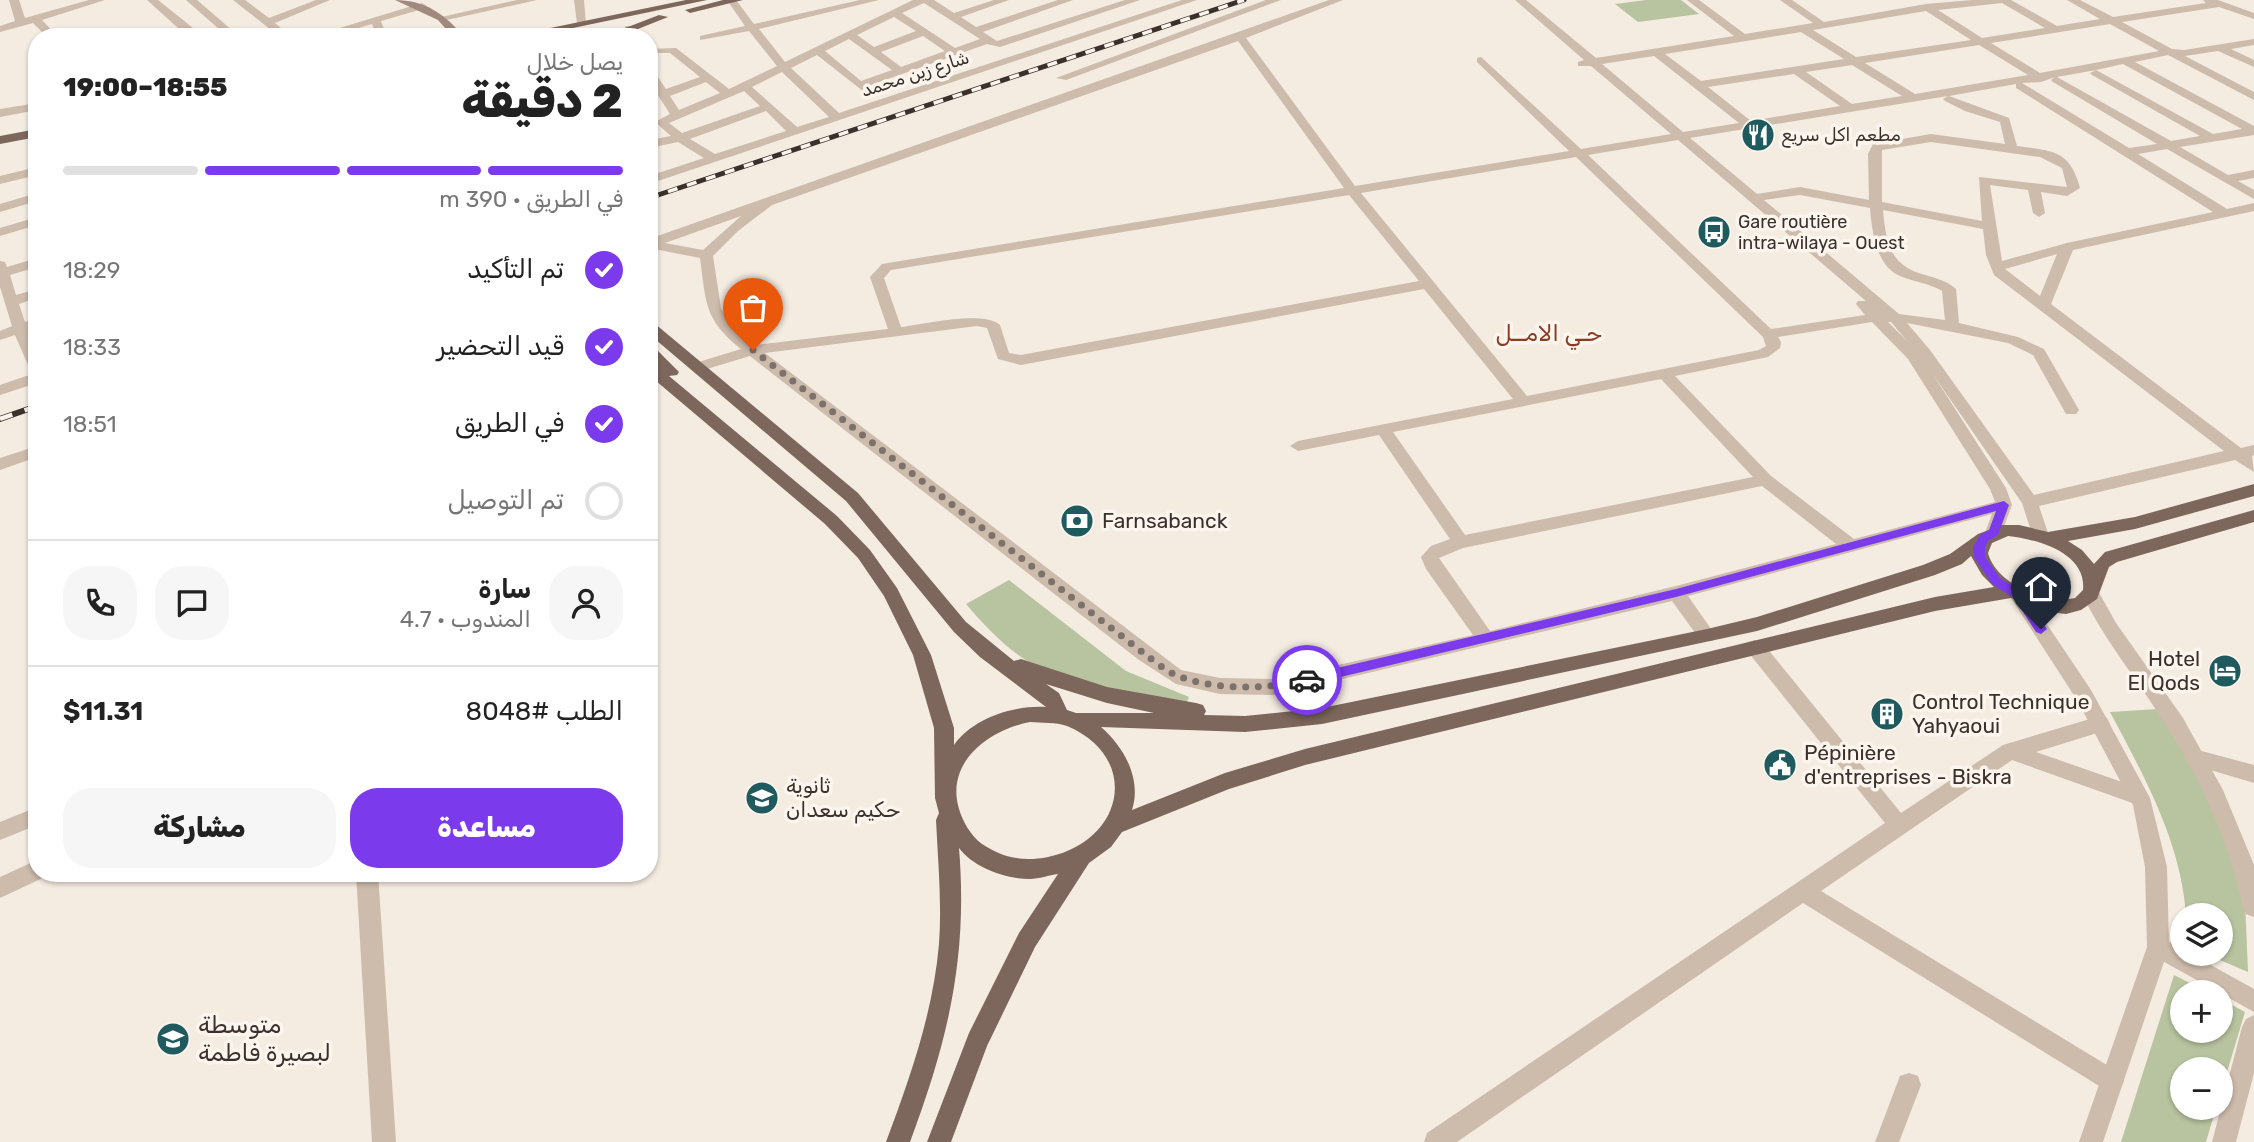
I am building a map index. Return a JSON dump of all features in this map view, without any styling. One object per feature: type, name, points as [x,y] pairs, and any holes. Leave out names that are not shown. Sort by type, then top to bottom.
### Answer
[{"type":"main road","points":[[557,28],[702,0]]},
{"type":"main road","points":[[629,28],[664,16],[735,1]]},
{"type":"main road","points":[[411,2],[442,18],[449,28]]},
{"type":"main road","points":[[0,140],[28,135]]},
{"type":"main road","points":[[0,150],[28,145]]},
{"type":"main road","points":[[658,334],[852,497],[960,627],[988,652],[1052,698],[1068,718],[1099,734],[1115,753],[1124,776],[1124,800],[1117,825],[1101,844],[1081,857],[1044,868],[1025,870],[997,864],[973,851],[955,832],[945,809]]},
{"type":"main road","points":[[658,353],[876,528]]},
{"type":"main road","points":[[658,354],[703,400],[820,497],[853,531],[864,554],[891,593],[922,655],[944,728],[951,918],[941,999],[920,1084],[898,1142]]},
{"type":"main road","points":[[658,375],[831,520],[864,554]]},
{"type":"main road","points":[[2044,537],[2135,523],[2254,490]]},
{"type":"main road","points":[[1989,535],[1979,547],[1979,557],[1996,581],[2015,593],[2049,605],[2067,606],[2082,602],[2103,564],[2111,557],[2254,516]]},
{"type":"main road","points":[[945,782],[956,757],[975,735],[1001,721],[1020,716],[1245,724],[1322,716],[1757,624],[1929,570],[1956,558],[1989,535],[2008,530],[2044,537],[2077,556],[2088,570],[2092,588]]},
{"type":"main road","points":[[1117,825],[1225,782],[1305,758],[1935,604],[2015,593]]},
{"type":"main road","points":[[988,652],[1049,678],[1098,694],[1144,704],[1195,711],[1322,716]]},
{"type":"main road","points":[[939,1142],[977,1041],[1027,940],[1081,857]]},
{"type":"street","points":[[14,0],[21,23]]},
{"type":"street","points":[[0,29],[79,3],[100,0]]},
{"type":"street","points":[[152,0],[187,28]]},
{"type":"street","points":[[191,0],[224,28]]},
{"type":"street","points":[[238,0],[274,28]]},
{"type":"street","points":[[294,0],[304,8]]},
{"type":"street","points":[[266,23],[325,0]]},
{"type":"street","points":[[442,18],[490,4],[532,0]]},
{"type":"street","points":[[579,0],[582,23]]},
{"type":"street","points":[[715,159],[680,138],[661,122],[745,86],[817,50],[846,19],[874,0]]},
{"type":"street","points":[[704,38],[749,27],[895,13],[921,0]]},
{"type":"street","points":[[927,0],[1015,60]]},
{"type":"street","points":[[952,17],[1004,0]]},
{"type":"street","points":[[974,30],[1064,0],[1104,31]]},
{"type":"street","points":[[860,85],[954,52],[1135,0]]},
{"type":"street","name":"شارع زين محمد","points":[[658,177],[1192,0]]},
{"type":"street","points":[[1062,78],[1276,0]]},
{"type":"street","points":[[658,241],[1240,37],[1338,0]]},
{"type":"street","points":[[1692,0],[1744,39]]},
{"type":"street","points":[[1785,0],[1822,26]]},
{"type":"street","points":[[1914,0],[2046,79],[2171,146],[2254,195]]},
{"type":"street","points":[[1586,63],[1928,8],[2003,0],[2061,28]]},
{"type":"street","points":[[2020,0],[2061,28]]},
{"type":"street","points":[[2072,0],[2169,52],[2182,56],[2254,97]]},
{"type":"street","points":[[735,1],[749,27],[783,67],[837,118]]},
{"type":"street","points":[[1518,1],[1877,317],[1913,356],[1998,488],[2004,505],[1989,535]]},
{"type":"street","points":[[345,28],[375,19],[411,2]]},
{"type":"street","points":[[1700,85],[1857,62],[2213,2],[2254,16]]},
{"type":"street","points":[[895,13],[954,52]]},
{"type":"street","points":[[35,19],[44,28]]},
{"type":"street","points":[[375,19],[378,28]]},
{"type":"street","points":[[846,19],[873,51],[900,71]]},
{"type":"street","points":[[1804,29],[1911,97]]},
{"type":"street","points":[[873,51],[924,32]]},
{"type":"street","points":[[1240,37],[1351,189],[1522,400]]},
{"type":"street","points":[[896,332],[877,276],[887,267],[1351,189],[1674,138],[1949,99],[2254,42]]},
{"type":"street","points":[[2221,47],[2254,65]]},
{"type":"street","points":[[658,51],[672,50],[727,93]]},
{"type":"street","points":[[817,50],[881,104]]},
{"type":"street","points":[[1657,52],[1748,124]]},
{"type":"street","points":[[1674,138],[1911,97],[2096,73],[2169,52]]},
{"type":"street","points":[[1298,446],[1769,352],[1773,342],[1768,334],[1481,60]]},
{"type":"street","points":[[2128,152],[2254,131],[2131,64]]},
{"type":"street","points":[[1797,71],[1850,108]]},
{"type":"street","points":[[2096,73],[2211,138]]},
{"type":"street","points":[[664,94],[708,78]]},
{"type":"street","points":[[658,85],[677,115]]},
{"type":"street","points":[[745,86],[795,132]]},
{"type":"street","points":[[2020,86],[2226,214]]},
{"type":"street","points":[[1949,99],[1975,111],[2005,120],[2012,149]]},
{"type":"street","points":[[658,142],[680,138],[767,107]]},
{"type":"street","points":[[0,113],[28,108]]},
{"type":"street","points":[[1674,138],[1755,198],[1894,317],[1925,353],[2031,502],[2044,537]]},
{"type":"street","points":[[1952,326],[1951,292],[1938,282],[1901,272],[1890,260],[1883,246],[1876,204],[1874,154],[1877,147],[1931,138],[2012,149],[2046,156],[2066,165],[2074,188],[2067,192],[1983,180],[1996,267],[2010,283],[2246,452],[2254,466]]},
{"type":"street","points":[[0,180],[28,173]]},
{"type":"street","points":[[2226,179],[2254,174]]},
{"type":"street","points":[[2034,187],[2039,213]]},
{"type":"street","points":[[1755,198],[1800,191],[1990,226]]},
{"type":"street","points":[[0,208],[28,200]]},
{"type":"street","points":[[706,255],[733,228],[767,203]]},
{"type":"street","points":[[1996,267],[2067,247],[2254,207]]},
{"type":"street","points":[[0,232],[28,224]]},
{"type":"street","points":[[658,246],[706,255]]},
{"type":"street","points":[[2043,306],[2067,247]]},
{"type":"street","points":[[706,255],[713,308],[726,330],[1135,647],[1176,676],[1220,686],[1275,687],[1676,593],[2004,505]]},
{"type":"street","points":[[28,264],[1,271],[9,306],[28,348]]},
{"type":"street","points":[[697,367],[753,350],[986,322],[993,325],[1003,356],[1021,360],[1427,284]]},
{"type":"street","points":[[9,306],[28,297]]},
{"type":"street","points":[[1768,334],[1877,317],[1894,317],[1952,326],[2013,340],[2039,352],[2071,410]]},
{"type":"street","points":[[0,335],[28,326]]},
{"type":"street","points":[[1664,373],[1765,480],[1852,546]]},
{"type":"street","points":[[0,390],[28,381]]},
{"type":"street","points":[[1382,430],[1461,542]]},
{"type":"street","points":[[2031,502],[2246,452]]},
{"type":"street","points":[[0,464],[28,454]]},
{"type":"street","points":[[1485,638],[1432,564],[1430,557],[1437,550],[1461,542],[1765,480]]},
{"type":"street","points":[[2092,588],[2101,617],[2176,724],[2230,822],[2247,874],[2254,907]]},
{"type":"street","points":[[1676,593],[1707,636]]},
{"type":"street","points":[[2015,593],[2084,695],[2143,804],[2156,867],[2158,947],[2091,1142]]},
{"type":"street","points":[[1755,647],[1899,826]]},
{"type":"street","points":[[1436,1142],[2010,751],[2099,723]]},
{"type":"street","points":[[2010,751],[2138,796]]},
{"type":"street","points":[[2194,757],[2254,774]]},
{"type":"street","points":[[0,831],[28,820]]},
{"type":"street","points":[[0,888],[28,874]]},
{"type":"street","points":[[368,882],[384,1142]]},
{"type":"street","points":[[1804,892],[2112,1081]]},
{"type":"street","points":[[2158,947],[2254,1001]]},
{"type":"street","points":[[2224,1142],[2254,1027]]},
{"type":"street","points":[[1887,1142],[1909,1085]]},
{"type":"green space","points":[[1646,0],[1681,0],[1699,14],[1638,22],[1615,4]]},
{"type":"green space","points":[[1009,580],[1126,671],[1189,697],[1186,704],[1078,682],[1038,667],[1021,657],[992,632],[966,604]]},
{"type":"green space","points":[[2158,709],[2190,761],[2215,810],[2245,901],[2248,972],[2233,966],[2233,903],[2185,903],[2177,861],[2159,810],[2110,712]]},
{"type":"green space","points":[[2170,988],[2170,1043],[2233,1043],[2233,1006],[2245,1012],[2232,1057],[2170,1057],[2170,1120],[2212,1120],[2206,1142],[2121,1142]]},
{"type":"railway","points":[[658,195],[1244,0]]},
{"type":"railway","points":[[0,419],[28,409]]},
{"type":"way so far","points":[[753,350],[1176,676],[1220,686],[1275,687],[1307,680]]},
{"type":"place","name":"مطعم اكل سريع","points":[[1758,135]]},
{"type":"place","name":"Gare routière intra-wilaya - Ouest","points":[[1714,232]]},
{"type":"place","name":"Farnsabanck","points":[[1077,521]]},
{"type":"place","name":"Hotel El Qods","points":[[2225,671]]},
{"type":"place","name":"Control Technique Yahyaoui","points":[[1887,714]]},
{"type":"place","name":"Pépinière d'entreprises - Biskra","points":[[1780,765]]},
{"type":"place","name":"ثانوية حكيم سعدان","points":[[762,798]]},
{"type":"place","name":"متوسطة لبصيرة فاطمة","points":[[173,1039]]},
{"type":"district","name":"حـي الامــل","points":[[1549,333]]},
{"type":"route","points":[[1307,680],[1676,593],[2004,505],[1994,533],[1984,538],[1979,547],[1979,557],[1996,581],[2018,595],[2041,629]]}]
